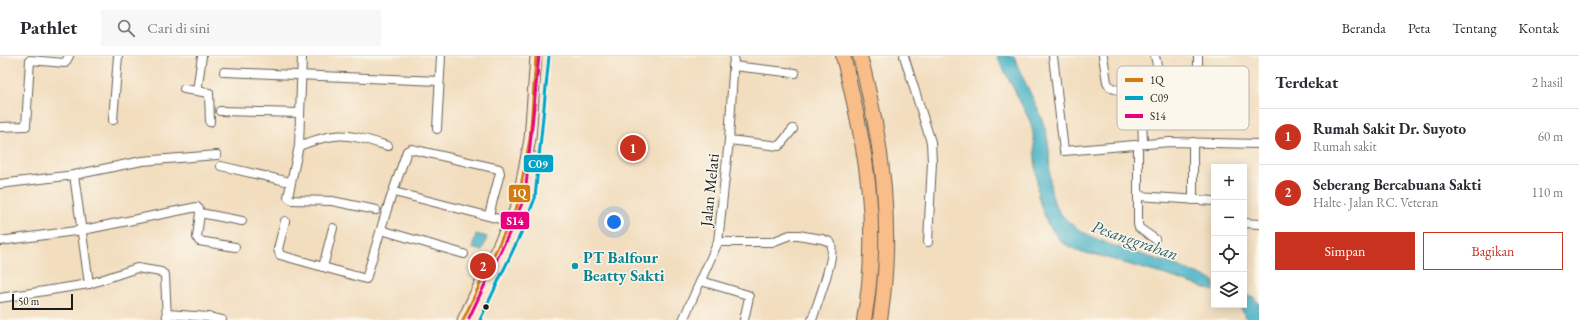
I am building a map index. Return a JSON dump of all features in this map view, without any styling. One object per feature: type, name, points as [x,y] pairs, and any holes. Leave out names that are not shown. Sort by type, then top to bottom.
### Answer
[{"type":"highway","points":[[843,56],[863,146],[871,209],[872,248],[869,292],[864,320]]},
{"type":"highway","points":[[860,56],[871,101],[884,181],[887,230],[880,320]]},
{"type":"main road","points":[[474,320],[518,227],[530,196],[531,154],[536,103],[536,56]]},
{"type":"main road","points":[[536,103],[544,56]]},
{"type":"main road","points":[[463,320],[511,222],[531,154]]},
{"type":"street","points":[[0,126],[26,126],[30,58],[64,63],[69,56]]},
{"type":"street","points":[[112,120],[118,56]]},
{"type":"street","points":[[197,91],[202,56]]},
{"type":"street","points":[[302,56],[299,146],[290,182],[288,197],[290,200],[332,201],[376,210]]},
{"type":"street","points":[[437,129],[441,56]]},
{"type":"street","name":"Jalan Melati","points":[[683,320],[718,242],[729,140],[734,56]]},
{"type":"street","points":[[904,56],[931,142],[932,162],[928,242]]},
{"type":"street","points":[[1053,56],[1064,151],[1193,142],[1259,144]]},
{"type":"street","points":[[1103,56],[1107,82],[1110,87],[1117,90]]},
{"type":"street","points":[[1155,56],[1157,66]]},
{"type":"street","points":[[733,66],[795,73]]},
{"type":"street","points":[[224,72],[439,81]]},
{"type":"street","points":[[184,89],[209,93],[210,122]]},
{"type":"street","points":[[220,111],[300,112]]},
{"type":"street","points":[[729,140],[779,146],[793,129]]},
{"type":"street","points":[[1140,130],[1138,224],[1139,228],[1154,239]]},
{"type":"street","points":[[299,146],[320,138],[350,135],[388,146]]},
{"type":"street","points":[[1193,142],[1193,200]]},
{"type":"street","points":[[285,221],[279,254],[365,280],[368,277],[381,230],[407,152],[409,150],[497,168],[500,173],[489,215]]},
{"type":"street","points":[[0,184],[74,174],[142,161],[217,155]]},
{"type":"street","points":[[221,166],[290,182]]},
{"type":"street","points":[[74,174],[83,230],[89,284]]},
{"type":"street","points":[[394,192],[489,215],[511,222]]},
{"type":"street","points":[[1138,196],[1211,201]]},
{"type":"street","points":[[0,241],[83,230],[196,207],[199,209],[200,213],[197,237],[199,241],[235,246]]},
{"type":"street","points":[[200,213],[242,221]]},
{"type":"street","points":[[1247,223],[1259,224]]},
{"type":"street","points":[[323,267],[333,228]]},
{"type":"street","points":[[381,230],[464,254]]},
{"type":"street","points":[[718,242],[772,242],[790,235],[798,235],[822,239],[830,242],[833,249],[824,285],[812,320]]},
{"type":"street","points":[[0,298],[89,284],[137,268],[163,273],[166,277],[167,317],[208,317],[222,320]]},
{"type":"street","points":[[701,280],[746,293],[750,297],[744,320]]},
{"type":"water","points":[[997,56],[1014,56],[1040,113],[1049,150],[1051,192],[1057,208],[1062,215],[1072,225],[1098,240],[1172,264],[1211,280],[1211,290],[1097,255],[1082,253],[1061,242],[1047,223],[1038,197],[1033,133],[1030,121]]},
{"type":"water","points":[[476,234],[487,237],[482,251],[472,248]]},
{"type":"water","points":[[1247,295],[1254,298],[1259,303],[1259,320],[1247,320],[1240,308],[1247,308]]},
{"type":"transit line","name":"1Q","points":[[463,320],[517,206],[530,139],[536,56]]},
{"type":"transit line","name":"S14","points":[[469,318],[525,196],[539,56]]},
{"type":"transit line","name":"C09","points":[[480,320],[523,229],[535,198],[549,56]]},
{"type":"place","name":"Rumah Sakit Dr. Suyoto","points":[[633,148]]},
{"type":"place","name":"Seberang Bercabuana Sakti","points":[[483,266]]},
{"type":"place","name":"PT Balfour Beatty Sakti","points":[[575,266]]},
{"type":"water label","name":"Pesanggrahan","points":[[1135,240]]}]
